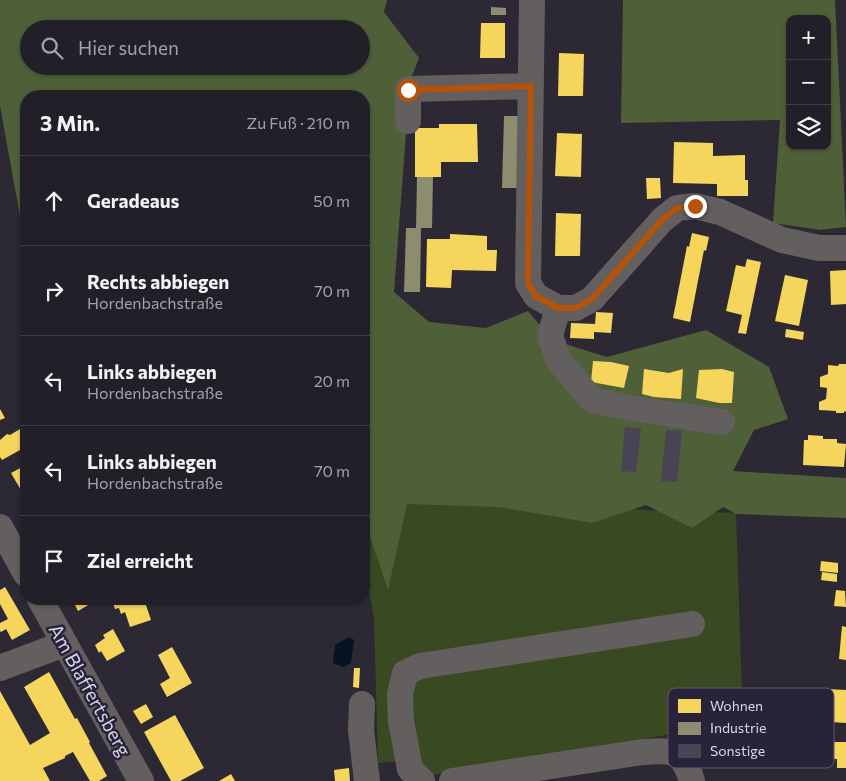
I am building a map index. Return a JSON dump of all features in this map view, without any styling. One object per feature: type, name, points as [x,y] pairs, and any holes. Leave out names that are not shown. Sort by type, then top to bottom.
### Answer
[{"type":"street","points":[[532,0],[528,283],[536,296],[558,308],[576,308],[592,299],[662,220],[677,208],[695,206],[720,212],[782,240],[819,248],[846,248]]},
{"type":"street","points":[[408,121],[408,90],[531,86]]},
{"type":"street","points":[[558,308],[550,336],[559,361],[592,400],[636,410],[722,422]]},
{"type":"street","points":[[0,527],[20,563]]},
{"type":"street","name":"Am Blaffertsberg","points":[[43,605],[140,781]]},
{"type":"street","points":[[422,781],[410,769],[401,721],[400,694],[406,673],[420,666],[692,624]]},
{"type":"street","points":[[0,668],[64,644]]},
{"type":"street","points":[[362,704],[361,730],[367,781]]},
{"type":"street","points":[[452,781],[643,752],[668,750]]},
{"type":"street","points":[[686,768],[692,781]]},
{"type":"green space","points":[[0,0],[387,0],[384,12],[419,58],[410,81],[394,292],[429,322],[486,328],[528,311],[549,336],[562,343],[607,357],[706,330],[769,367],[788,419],[754,430],[733,471],[846,478],[846,518],[736,514],[723,507],[692,528],[646,505],[592,523],[500,507],[407,504],[388,590],[370,537],[370,90],[20,90],[20,216],[0,106]]},
{"type":"green space","points":[[623,0],[835,0],[846,227],[820,230],[773,223],[780,120],[621,123]]},
{"type":"green space","points":[[370,491],[646,510],[736,513],[742,688],[668,688],[668,735],[433,775],[425,772],[408,723],[402,761],[378,763],[374,619],[370,597]]},
{"type":"water","points":[[349,637],[354,640],[351,663],[343,667],[333,663],[335,645]]},
{"type":"building: Wohnen","points":[[481,23],[505,23],[505,58],[480,58]]},
{"type":"building: Wohnen","points":[[559,53],[584,54],[583,96],[558,96]]},
{"type":"building: Wohnen","points":[[439,124],[477,124],[478,162],[441,162],[441,177],[415,177],[415,128],[439,128]]},
{"type":"building: Wohnen","points":[[557,133],[582,134],[581,177],[555,176]]},
{"type":"building: Wohnen","points":[[674,142],[713,143],[713,156],[745,155],[745,180],[748,180],[748,196],[717,196],[717,184],[673,183]]},
{"type":"building: Wohnen","points":[[646,178],[660,178],[661,198],[647,199]]},
{"type":"building: Wohnen","points":[[556,213],[581,214],[580,256],[555,256]]},
{"type":"building: Wohnen","points":[[692,233],[709,237],[706,251],[704,250],[690,322],[673,318],[687,246],[689,247]]},
{"type":"building: Wohnen","points":[[450,234],[487,236],[487,250],[497,250],[496,271],[452,270],[451,288],[426,287],[427,239],[450,239]]},
{"type":"building: Wohnen","points":[[747,259],[761,262],[746,334],[738,333],[742,315],[726,311],[736,265],[745,267]]},
{"type":"building: Wohnen","points":[[846,270],[846,304],[831,305],[830,271]]},
{"type":"building: Wohnen","points":[[785,275],[808,280],[799,326],[775,321]]},
{"type":"building: Wohnen","points":[[596,312],[613,313],[611,333],[594,332],[594,339],[570,338],[571,323],[595,324]]},
{"type":"building: Wohnen","points":[[786,329],[804,332],[803,340],[785,337]]},
{"type":"building: Wohnen","points":[[593,361],[629,366],[624,388],[591,382]]},
{"type":"building: Wohnen","points":[[839,364],[846,364],[846,412],[836,413],[836,411],[819,410],[819,402],[826,399],[827,388],[820,387],[820,377],[828,374],[828,365],[838,366]]},
{"type":"building: Wohnen","points":[[644,369],[669,373],[683,369],[681,399],[642,394]]},
{"type":"building: Wohnen","points":[[722,369],[734,372],[732,403],[719,403],[696,398],[699,370]]},
{"type":"building: Wohnen","points":[[0,409],[5,418],[0,420]]},
{"type":"building: Wohnen","points":[[20,429],[20,450],[2,460],[0,457],[0,440],[7,434],[10,435]]},
{"type":"building: Wohnen","points":[[808,435],[823,436],[823,439],[837,439],[837,443],[846,444],[844,467],[803,465],[804,440],[808,440]]},
{"type":"building: Wohnen","points":[[20,468],[20,489],[11,473]]},
{"type":"building: Wohnen","points":[[821,561],[838,563],[838,573],[820,571]]},
{"type":"building: Wohnen","points":[[822,572],[837,574],[837,582],[821,580]]},
{"type":"building: Wohnen","points":[[5,587],[30,630],[12,640],[6,629],[0,631],[0,623],[8,619],[0,604],[0,590]]},
{"type":"building: Wohnen","points":[[836,590],[845,591],[846,607],[834,606]]},
{"type":"building: Wohnen","points":[[75,605],[88,605],[78,611]]},
{"type":"building: Wohnen","points":[[114,605],[146,605],[151,620],[130,627],[125,612],[121,614],[119,608],[115,609]]},
{"type":"building: Wohnen","points":[[842,626],[846,627],[846,660],[839,659]]},
{"type":"building: Wohnen","points":[[113,629],[125,651],[107,661],[101,651],[99,653],[95,645],[105,638],[103,635]]},
{"type":"building: Wohnen","points":[[172,647],[192,683],[167,697],[160,684],[170,678],[158,655]]},
{"type":"building: Wohnen","points":[[354,668],[360,668],[359,688],[353,687]]},
{"type":"building: Wohnen","points":[[49,672],[75,719],[77,718],[107,776],[99,781],[90,781],[73,752],[65,756],[65,758],[43,768],[50,781],[0,781],[0,691],[30,745],[50,733],[24,687]]},
{"type":"building: Wohnen","points":[[834,689],[846,690],[846,723],[834,722]]},
{"type":"building: Wohnen","points":[[146,704],[153,717],[141,724],[133,711]]},
{"type":"building: Wohnen","points":[[175,715],[204,768],[180,781],[171,781],[144,732]]},
{"type":"building: Wohnen","points":[[834,742],[846,742],[846,768],[837,768],[837,759],[834,759]]},
{"type":"building: Wohnen","points":[[349,768],[350,781],[335,781],[334,770]]},
{"type":"building: Wohnen","points":[[231,774],[235,781],[219,781]]},
{"type":"building: Industrie","points":[[491,7],[506,8],[506,15],[491,15]]},
{"type":"building: Industrie","points":[[504,116],[519,116],[518,188],[502,188]]},
{"type":"building: Industrie","points":[[417,177],[433,177],[432,228],[421,228],[420,292],[404,292],[406,228],[416,228]]},
{"type":"building: Sonstige","points":[[625,427],[641,429],[636,472],[621,471]]},
{"type":"building: Sonstige","points":[[666,430],[682,431],[677,482],[661,481]]},
{"type":"route","points":[[408,90],[531,86],[528,283],[536,296],[558,308],[576,308],[592,299],[662,220],[677,208],[695,206]]}]
